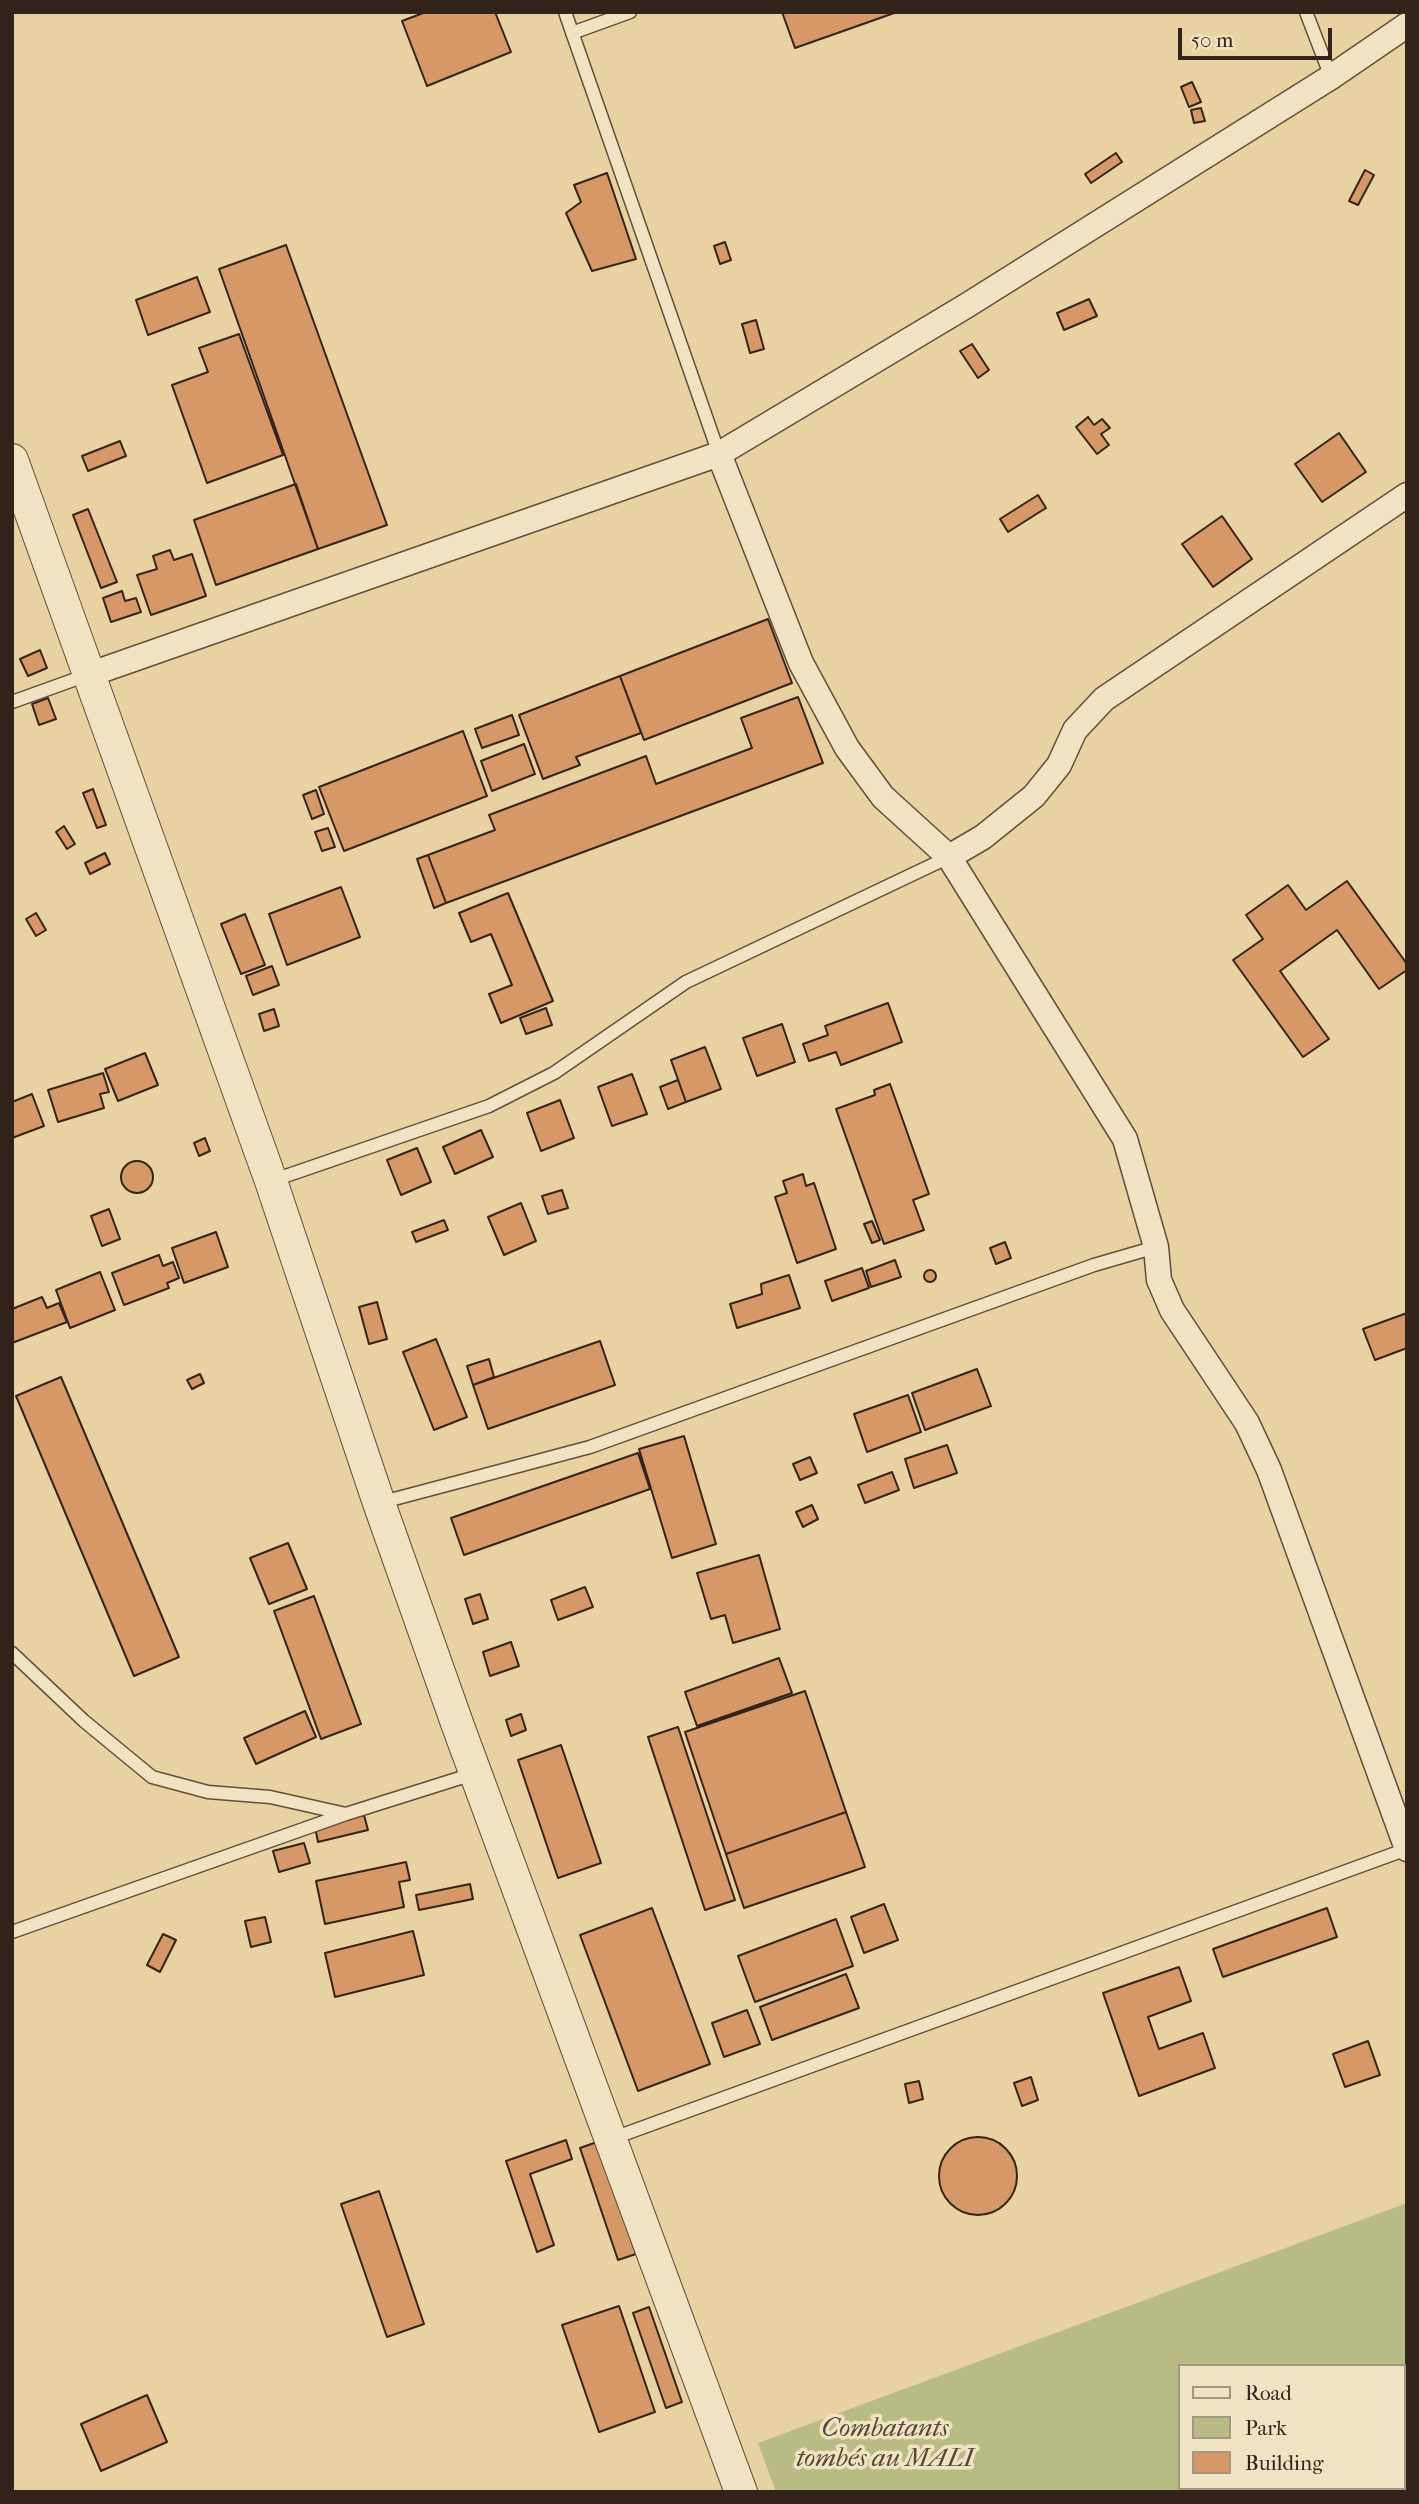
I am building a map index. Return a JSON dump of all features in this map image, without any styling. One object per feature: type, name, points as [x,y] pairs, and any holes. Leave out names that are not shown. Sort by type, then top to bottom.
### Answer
[{"type":"street","points":[[91,674],[719,454],[966,306],[1331,76],[1407,25]]},
{"type":"street","points":[[719,454],[801,663],[847,748],[883,797],[950,857],[1125,1139],[1156,1247],[1159,1280],[1172,1310],[1247,1423],[1269,1471],[1407,1849]]},
{"type":"street","points":[[12,460],[271,1181],[379,1503],[741,2492]]},
{"type":"street","points":[[950,857],[983,837],[1034,796],[1059,765],[1075,730],[1104,699],[1407,495]]},
{"type":"lane","points":[[565,12],[719,454]]},
{"type":"lane","points":[[572,33],[630,12]]},
{"type":"lane","points":[[1306,12],[1331,76]]},
{"type":"lane","points":[[12,702],[91,674]]},
{"type":"lane","points":[[271,1181],[489,1106],[554,1073],[686,982],[950,857]]},
{"type":"lane","points":[[379,1503],[590,1447],[1094,1265],[1156,1247]]},
{"type":"lane","points":[[12,1653],[84,1721],[152,1777],[208,1792],[270,1797],[346,1814]]},
{"type":"lane","points":[[12,1932],[346,1814],[476,1772]]},
{"type":"lane","points":[[610,2139],[1407,1849]]},
{"type":"green space","name":"Combatants tombés au MALI","points":[[1407,2203],[1407,2492],[776,2492],[758,2443]]},
{"type":"building","points":[[426,12],[495,12],[511,52],[427,86],[402,21]]},
{"type":"building","points":[[782,12],[897,12],[795,48]]},
{"type":"building","points":[[1192,82],[1201,102],[1189,107],[1181,87]]},
{"type":"building","points":[[1201,108],[1205,121],[1194,123],[1191,110]]},
{"type":"building","points":[[1116,153],[1122,162],[1091,183],[1085,174]]},
{"type":"building","points":[[1365,170],[1374,175],[1358,205],[1349,201]]},
{"type":"building","points":[[607,173],[636,259],[592,271],[566,213],[581,202],[574,185]]},
{"type":"building","points":[[725,242],[731,260],[720,264],[714,246]]},
{"type":"building","points":[[286,245],[387,525],[318,549],[219,269]]},
{"type":"building","points":[[197,277],[210,312],[148,335],[136,300]]},
{"type":"building","points":[[1089,299],[1097,316],[1064,330],[1057,313]]},
{"type":"building","points":[[756,320],[764,349],[750,353],[742,324]]},
{"type":"building","points":[[239,334],[283,455],[207,483],[172,385],[208,372],[199,348]]},
{"type":"building","points":[[972,344],[989,370],[978,378],[960,351]]},
{"type":"building","points":[[1088,417],[1094,425],[1102,419],[1110,428],[1101,434],[1109,445],[1097,454],[1076,427]]},
{"type":"building","points":[[1339,433],[1366,472],[1322,502],[1295,464]]},
{"type":"building","points":[[120,441],[126,456],[88,471],[82,456]]},
{"type":"building","points":[[296,484],[318,549],[216,585],[194,520]]},
{"type":"building","points":[[1038,495],[1046,508],[1008,532],[1000,519]]},
{"type":"building","points":[[88,509],[117,582],[101,588],[73,515]]},
{"type":"building","points":[[1222,516],[1252,559],[1213,587],[1182,544]]},
{"type":"building","points":[[170,550],[174,560],[192,554],[206,596],[151,615],[137,575],[157,569],[153,556]]},
{"type":"building","points":[[122,591],[125,601],[136,598],[141,612],[111,622],[103,598]]},
{"type":"building","points":[[768,619],[792,683],[644,740],[620,676]]},
{"type":"building","points":[[40,650],[47,668],[28,676],[20,659]]},
{"type":"building","points":[[620,676],[641,733],[576,757],[580,765],[543,779],[519,715]]},
{"type":"building","points":[[798,697],[823,763],[446,903],[428,855],[495,830],[489,815],[646,756],[656,784],[752,748],[741,718]]},
{"type":"building","points":[[48,698],[56,719],[39,725],[32,704]]},
{"type":"building","points":[[512,715],[519,735],[482,748],[475,729]]},
{"type":"building","points":[[463,731],[487,796],[344,851],[319,787]]},
{"type":"building","points":[[524,744],[535,774],[492,791],[481,761]]},
{"type":"building","points":[[93,789],[106,825],[97,828],[83,793]]},
{"type":"building","points":[[316,790],[324,814],[312,819],[303,795]]},
{"type":"building","points":[[64,826],[75,844],[67,849],[56,832]]},
{"type":"building","points":[[328,828],[335,847],[322,851],[315,832]]},
{"type":"building","points":[[105,853],[110,864],[90,874],[85,863]]},
{"type":"building","points":[[428,855],[446,903],[434,908],[417,859]]},
{"type":"building","points":[[1347,881],[1407,964],[1407,970],[1379,989],[1337,930],[1280,971],[1329,1039],[1303,1057],[1233,960],[1263,939],[1246,915],[1288,885],[1306,910]]},
{"type":"building","points":[[341,887],[360,937],[287,965],[269,914]]},
{"type":"building","points":[[508,893],[553,1001],[501,1023],[489,994],[512,985],[491,934],[471,942],[459,913]]},
{"type":"building","points":[[36,913],[46,930],[36,936],[26,919]]},
{"type":"building","points":[[245,914],[265,965],[241,974],[221,924]]},
{"type":"building","points":[[272,966],[279,985],[253,995],[246,976]]},
{"type":"building","points":[[888,1003],[902,1042],[841,1065],[836,1052],[809,1061],[803,1044],[828,1035],[825,1026]]},
{"type":"building","points":[[546,1008],[552,1025],[526,1034],[520,1018]]},
{"type":"building","points":[[274,1009],[279,1026],[264,1031],[259,1014]]},
{"type":"building","points":[[782,1024],[795,1062],[757,1076],[743,1038]]},
{"type":"building","points":[[705,1047],[721,1089],[686,1102],[671,1060]]},
{"type":"building","points":[[145,1053],[158,1085],[118,1101],[105,1069]]},
{"type":"building","points":[[103,1073],[109,1092],[100,1094],[104,1108],[58,1122],[48,1090]]},
{"type":"building","points":[[632,1074],[647,1114],[612,1126],[598,1087]]},
{"type":"building","points":[[678,1080],[686,1102],[668,1109],[660,1087]]},
{"type":"building","points":[[890,1084],[929,1194],[913,1200],[924,1230],[884,1244],[836,1109],[875,1095],[874,1090]]},
{"type":"building","points":[[32,1094],[44,1126],[12,1138],[12,1102]]},
{"type":"building","points":[[560,1100],[574,1138],[541,1151],[527,1113]]},
{"type":"building","points":[[481,1130],[493,1157],[455,1174],[443,1147]]},
{"type":"building","points":[[205,1138],[210,1151],[199,1156],[194,1143]]},
{"type":"building","points":[[417,1148],[431,1182],[401,1195],[387,1160]]},
{"type":"building","points":[[137,1161],[148,1166],[153,1177],[148,1188],[137,1193],[126,1188],[121,1177],[126,1166]]},
{"type":"building","points":[[803,1174],[806,1186],[814,1183],[836,1249],[797,1263],[775,1197],[787,1193],[783,1181]]},
{"type":"building","points":[[562,1190],[568,1208],[548,1214],[542,1196]]},
{"type":"building","points":[[521,1203],[536,1241],[504,1255],[488,1217]]},
{"type":"building","points":[[109,1209],[120,1239],[102,1246],[91,1216]]},
{"type":"building","points":[[444,1220],[448,1230],[416,1242],[412,1232]]},
{"type":"building","points":[[872,1221],[880,1240],[872,1243],[864,1224]]},
{"type":"building","points":[[216,1232],[228,1267],[184,1283],[172,1248]]},
{"type":"building","points":[[1005,1242],[1011,1258],[996,1264],[990,1248]]},
{"type":"building","points":[[159,1255],[163,1266],[173,1262],[179,1278],[167,1283],[169,1288],[124,1305],[112,1273]]},
{"type":"building","points":[[895,1260],[901,1277],[871,1287],[866,1271]]},
{"type":"building","points":[[862,1268],[869,1288],[832,1301],[825,1281]]},
{"type":"building","points":[[930,1270],[936,1276],[930,1282],[924,1276]]},
{"type":"building","points":[[100,1272],[115,1310],[70,1328],[56,1290]]},
{"type":"building","points":[[789,1275],[800,1308],[737,1328],[730,1304],[762,1294],[761,1284]]},
{"type":"building","points":[[42,1297],[47,1308],[59,1303],[67,1322],[12,1343],[12,1309]]},
{"type":"building","points":[[377,1302],[387,1339],[369,1344],[359,1307]]},
{"type":"building","points":[[1407,1313],[1407,1348],[1375,1360],[1363,1329]]},
{"type":"building","points":[[436,1339],[467,1417],[434,1430],[403,1352]]},
{"type":"building","points":[[600,1341],[615,1385],[488,1429],[473,1385]]},
{"type":"building","points":[[489,1359],[494,1377],[473,1385],[467,1366]]},
{"type":"building","points":[[977,1369],[991,1406],[925,1430],[912,1393]]},
{"type":"building","points":[[200,1374],[204,1383],[192,1389],[187,1380]]},
{"type":"building","points":[[61,1377],[179,1657],[134,1676],[16,1396]]},
{"type":"building","points":[[908,1395],[921,1432],[867,1452],[854,1414]]},
{"type":"building","points":[[684,1436],[716,1544],[672,1558],[639,1449]]},
{"type":"building","points":[[947,1445],[957,1473],[914,1488],[905,1459]]},
{"type":"building","points":[[638,1453],[650,1489],[464,1555],[451,1518]]},
{"type":"building","points":[[810,1457],[817,1473],[800,1480],[793,1464]]},
{"type":"building","points":[[892,1472],[899,1490],[865,1503],[858,1485]]},
{"type":"building","points":[[812,1505],[818,1519],[803,1527],[796,1512]]},
{"type":"building","points":[[288,1543],[307,1589],[269,1604],[250,1558]]},
{"type":"building","points":[[759,1555],[780,1629],[733,1643],[725,1615],[711,1619],[697,1573]]},
{"type":"building","points":[[585,1587],[593,1607],[558,1620],[551,1600]]},
{"type":"building","points":[[480,1594],[488,1619],[473,1624],[465,1599]]},
{"type":"building","points":[[314,1596],[361,1724],[321,1739],[274,1611]]},
{"type":"building","points":[[511,1642],[519,1666],[490,1676],[483,1652]]},
{"type":"building","points":[[779,1658],[792,1693],[697,1726],[685,1692]]},
{"type":"building","points":[[805,1691],[846,1812],[726,1854],[685,1732]]},
{"type":"building","points":[[305,1711],[316,1737],[256,1764],[244,1738]]},
{"type":"building","points":[[521,1714],[526,1730],[511,1736],[506,1720]]},
{"type":"building","points":[[678,1727],[735,1900],[705,1910],[648,1737]]},
{"type":"building","points":[[561,1745],[601,1863],[558,1878],[518,1760]]},
{"type":"building","points":[[846,1812],[865,1867],[744,1908],[726,1854]]},
{"type":"building","points":[[364,1815],[368,1830],[318,1842],[315,1827]]},
{"type":"building","points":[[304,1843],[310,1863],[279,1872],[273,1851]]},
{"type":"building","points":[[406,1862],[410,1880],[399,1882],[404,1907],[325,1924],[316,1881]]},
{"type":"building","points":[[470,1884],[473,1899],[419,1910],[416,1895]]},
{"type":"building","points":[[884,1904],[898,1940],[864,1953],[851,1917]]},
{"type":"building","points":[[652,1908],[710,2064],[638,2091],[580,1935]]},
{"type":"building","points":[[1327,1908],[1337,1937],[1223,1977],[1213,1949]]},
{"type":"building","points":[[265,1917],[271,1942],[251,1947],[245,1921]]},
{"type":"building","points":[[836,1919],[853,1966],[755,2002],[738,1956]]},
{"type":"building","points":[[413,1931],[424,1975],[335,1997],[325,1953]]},
{"type":"building","points":[[163,1934],[176,1940],[160,1972],[147,1965]]},
{"type":"building","points":[[1179,1967],[1191,2001],[1148,2017],[1159,2049],[1203,2033],[1215,2068],[1139,2096],[1103,1993]]},
{"type":"building","points":[[846,1974],[859,2008],[772,2040],[760,2007]]},
{"type":"building","points":[[747,2010],[760,2044],[724,2057],[712,2023]]},
{"type":"building","points":[[1368,2041],[1380,2075],[1345,2087],[1333,2054]]},
{"type":"building","points":[[1031,2077],[1038,2100],[1022,2106],[1014,2083]]},
{"type":"building","points":[[919,2081],[923,2099],[909,2103],[905,2084]]},
{"type":"building","points":[[978,2137],[993,2140],[1006,2148],[1014,2161],[1017,2176],[1014,2191],[1006,2204],[993,2212],[978,2215],[963,2212],[950,2204],[942,2191],[939,2176],[942,2161],[950,2148],[963,2140]]},
{"type":"building","points":[[566,2140],[572,2159],[530,2174],[554,2245],[537,2252],[506,2161]]},
{"type":"building","points":[[597,2142],[636,2254],[618,2260],[580,2148]]},
{"type":"building","points":[[379,2191],[424,2324],[387,2337],[341,2204]]},
{"type":"building","points":[[619,2306],[655,2412],[599,2432],[562,2325]]},
{"type":"building","points":[[649,2307],[682,2402],[666,2408],[633,2313]]},
{"type":"building","points":[[147,2395],[167,2442],[101,2471],[81,2424]]}]
